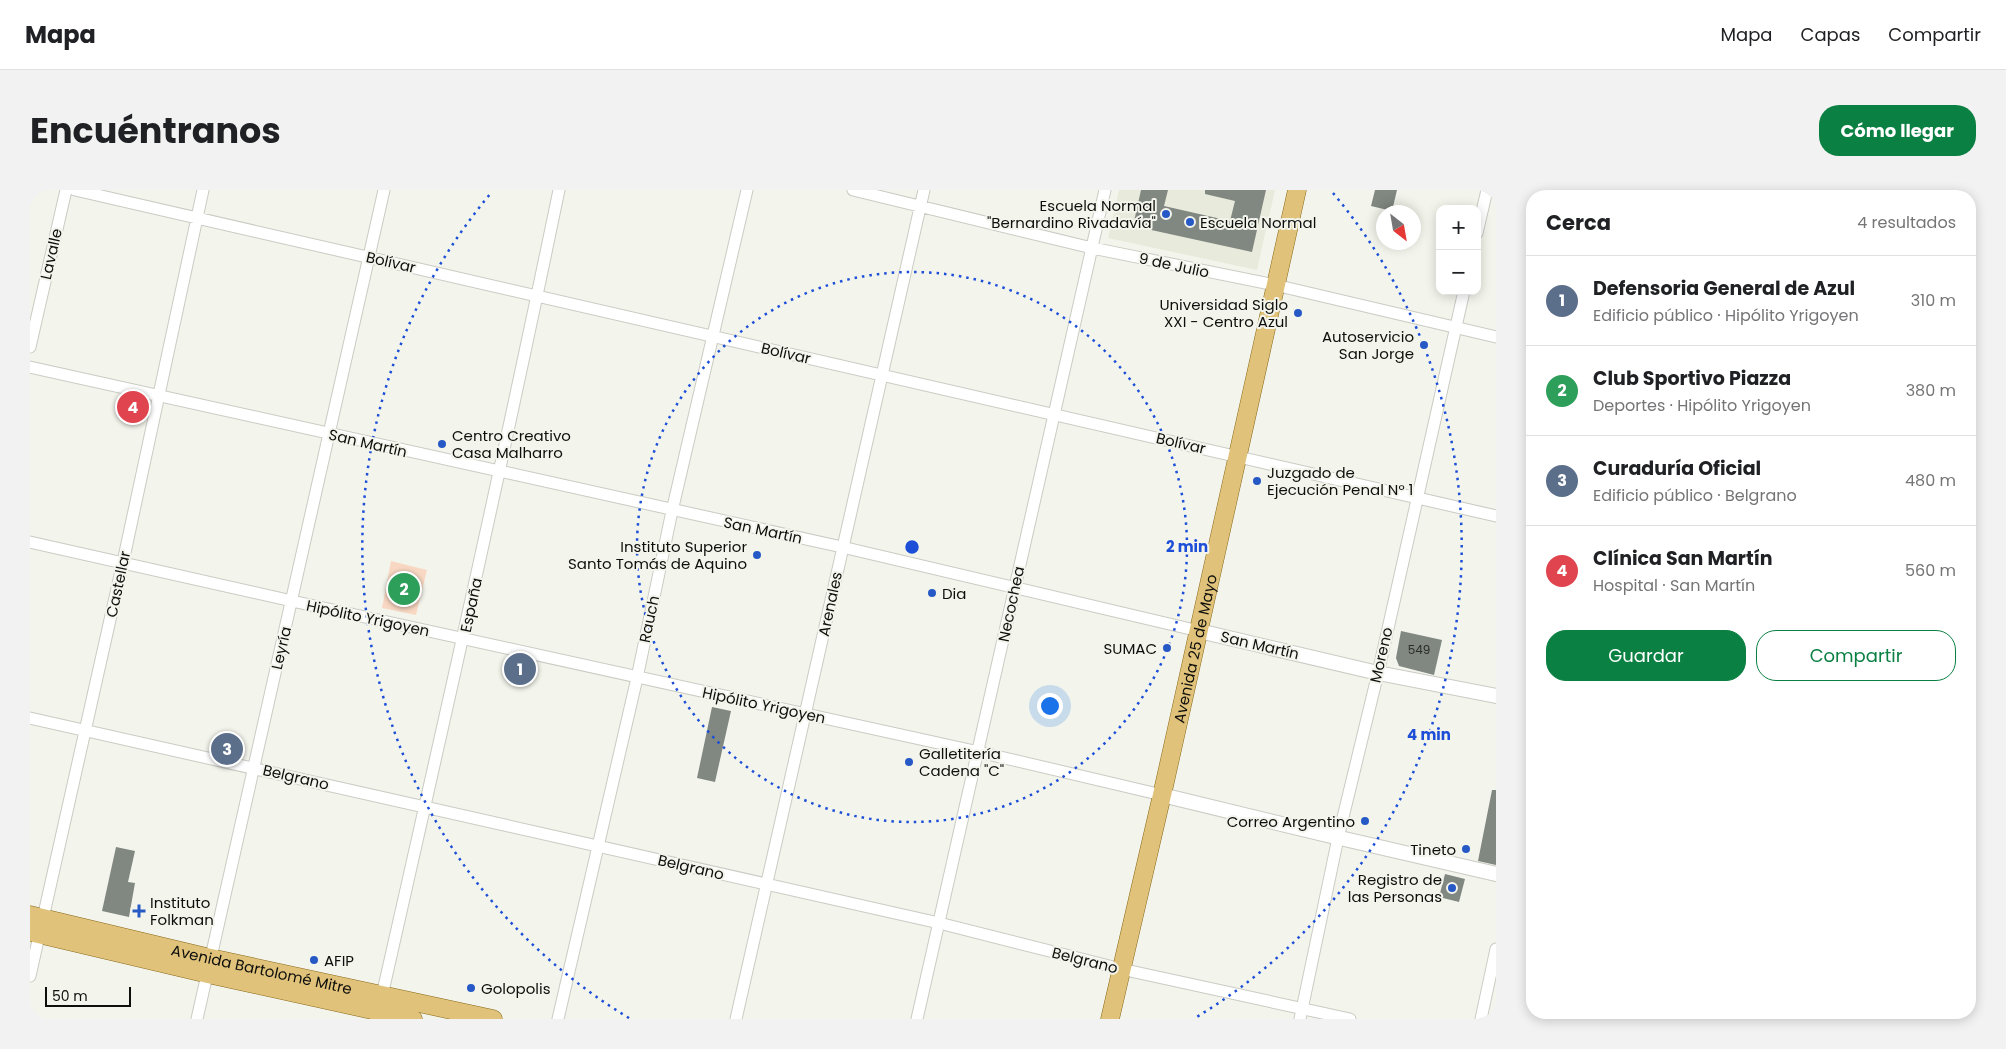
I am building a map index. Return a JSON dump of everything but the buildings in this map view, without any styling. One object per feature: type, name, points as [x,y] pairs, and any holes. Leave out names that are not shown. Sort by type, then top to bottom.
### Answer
[{"type":"main road","name":"Avenida 25 de Mayo","points":[[1110,1019],[1297,190]]},
{"type":"main road","name":"Avenida Bartolomé Mitre","points":[[36,925],[210,966],[413,1019]]},
{"type":"main road","name":"Avenida Bartolomé Mitre","points":[[379,1009],[493,1019]]},
{"type":"street","name":"Lavalle","points":[[30,348],[66,190]]},
{"type":"street","name":"Bolívar","points":[[75,190],[1496,516]]},
{"type":"street","name":"Castellar","points":[[30,976],[36,925],[86,731],[203,190]]},
{"type":"street","name":"Leyría","points":[[197,1019],[384,190]]},
{"type":"street","name":"España","points":[[379,1009],[464,638],[559,190]]},
{"type":"street","name":"Rauch","points":[[558,1019],[637,678],[672,510],[747,190]]},
{"type":"street","name":"9 de Julio","points":[[853,190],[1092,248],[1275,285],[1496,337]]},
{"type":"street","name":"Arenales","points":[[736,1019],[924,190]]},
{"type":"street","name":"Necochea","points":[[917,1019],[1106,190]]},
{"type":"street","points":[[1481,216],[1487,190]]},
{"type":"street","name":"Moreno","points":[[1302,1014],[1338,838],[1378,673],[1463,295]]},
{"type":"street","name":"San Martín","points":[[30,367],[842,548],[1378,673],[1496,696]]},
{"type":"street","name":"Hipólito Yrigoyen","points":[[30,542],[637,678],[979,752],[1496,874]]},
{"type":"street","name":"Belgrano","points":[[30,718],[939,923],[1302,1014],[1350,1019]]},
{"type":"street","points":[[1481,1019],[1496,949]]},
{"type":"shaded area","name":"Escuela Normal","points":[[1119,190],[1275,190],[1257,270],[1108,238]]},
{"type":"shaded area","points":[[391,561],[427,570],[416,615],[382,608]]},
{"type":"place","name":"Escuela Normal \"Bernardino Rivadavía\"","points":[[1166,214]]},
{"type":"place","name":"Escuela Normal","points":[[1190,222]]},
{"type":"place","name":"Universidad Siglo XXI - Centro Azul","points":[[1298,313]]},
{"type":"place","name":"Autoservicio San Jorge","points":[[1424,345]]},
{"type":"place","name":"Clínica San Martín","points":[[133,407]]},
{"type":"place","name":"Centro Creativo Casa Malharro","points":[[442,444]]},
{"type":"place","name":"Juzgado de Ejecución Penal N° 1","points":[[1257,481]]},
{"type":"place","name":"Instituto Superior Santo Tomás de Aquino","points":[[757,555]]},
{"type":"place","name":"Club Sportivo Piazza","points":[[404,589]]},
{"type":"place","name":"Dia","points":[[932,593]]},
{"type":"place","name":"SUMAC","points":[[1167,648]]},
{"type":"place","name":"Defensoria General de Azul","points":[[520,669]]},
{"type":"place","name":"Curaduría Oficial","points":[[227,749]]},
{"type":"place","name":"Galletitería Cadena \"C\"","points":[[909,762]]},
{"type":"place","name":"Correo Argentino","points":[[1365,821]]},
{"type":"place","name":"Tineto","points":[[1466,849]]},
{"type":"place","name":"Registro de las Personas","points":[[1452,888]]},
{"type":"place","name":"Instituto Folkman","points":[[139,911]]},
{"type":"place","name":"AFIP","points":[[314,960]]},
{"type":"place","name":"Golopolis","points":[[471,988]]}]
